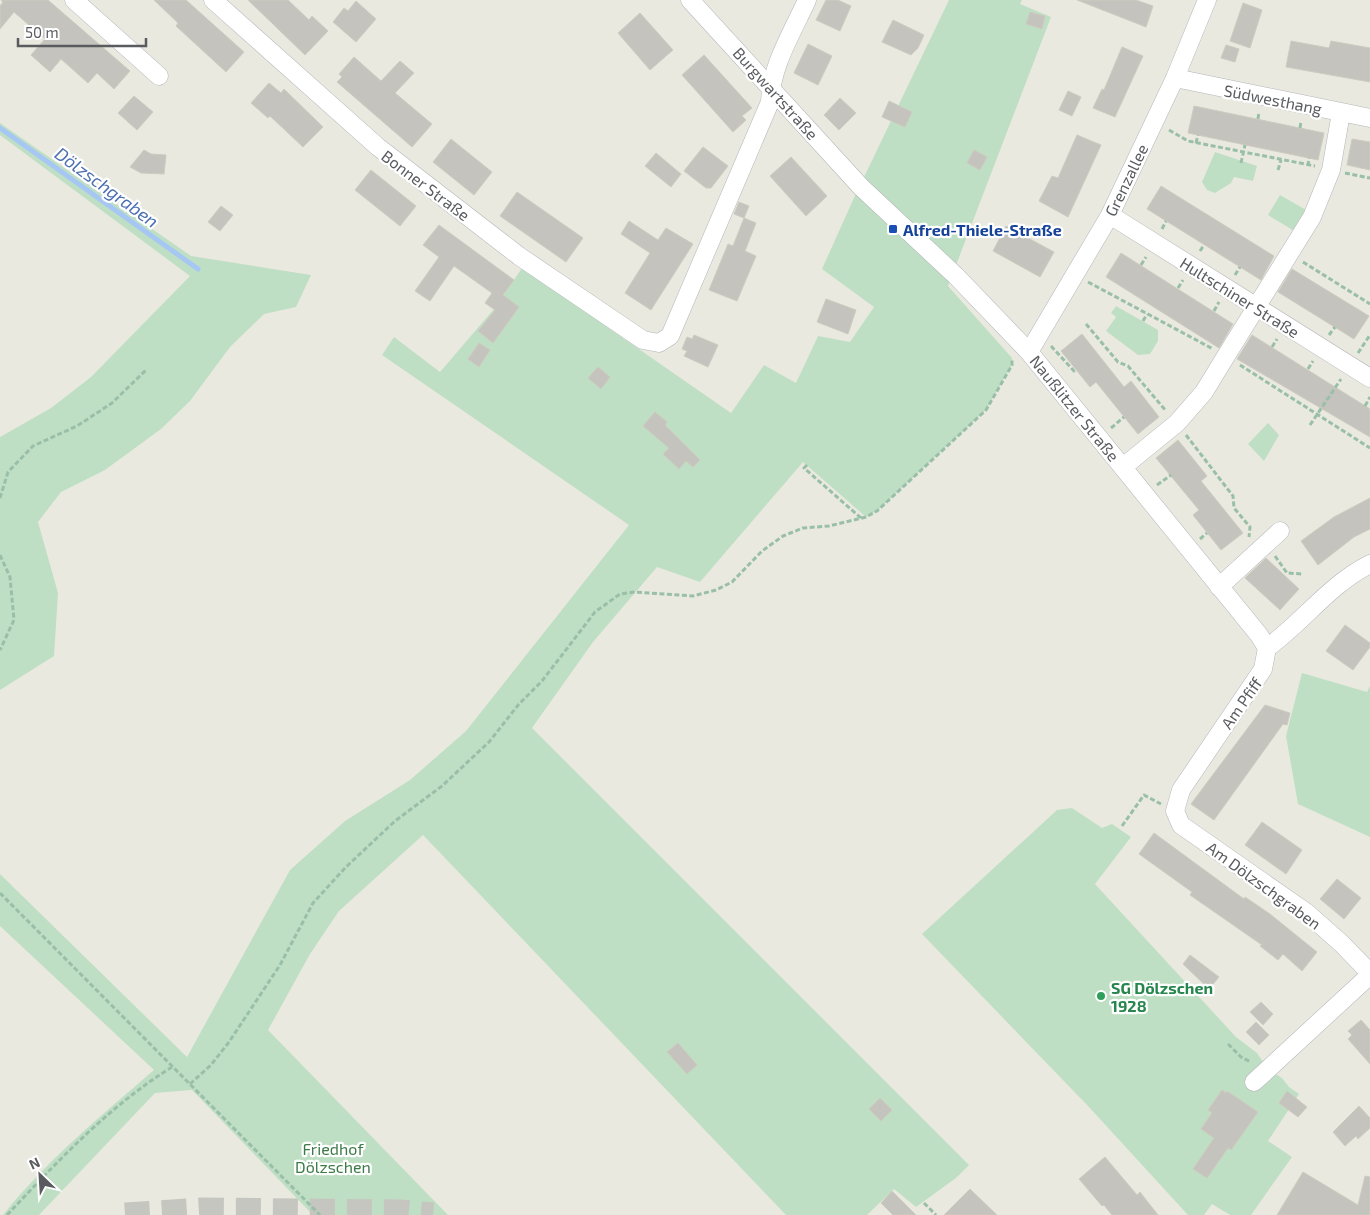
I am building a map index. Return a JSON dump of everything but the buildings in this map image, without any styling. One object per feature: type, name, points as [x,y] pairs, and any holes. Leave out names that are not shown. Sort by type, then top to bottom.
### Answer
[{"type":"street","points":[[74,0],[158,76]]},
{"type":"street","name":"Bonner Straße","points":[[213,0],[257,42],[393,159],[519,256],[643,340],[659,343],[670,336],[770,102],[770,86]]},
{"type":"street","name":"Burgwartstraße","points":[[690,0],[861,187]]},
{"type":"street","points":[[770,86],[775,68],[807,0]]},
{"type":"street","name":"Grenzallee","points":[[1033,345],[1110,215],[1175,78],[1207,0]]},
{"type":"street","name":"Südwesthang","points":[[1175,78],[1370,118]]},
{"type":"street","points":[[1123,467],[1179,427],[1204,392],[1288,253],[1312,217],[1331,170],[1341,113]]},
{"type":"street","name":"Naußlitzer Straße","points":[[861,187],[1033,345],[1123,467],[1259,635],[1267,648]]},
{"type":"street","name":"Hultschiner Straße","points":[[1110,215],[1370,378]]},
{"type":"street","points":[[1219,587],[1273,537]]},
{"type":"street","points":[[1267,648],[1286,634],[1329,591],[1370,564]]},
{"type":"street","name":"Am Pfiff","points":[[1175,811],[1180,790],[1264,670],[1267,648]]},
{"type":"street","name":"Am Dölzschgraben","points":[[1175,811],[1181,825],[1307,913],[1342,944],[1370,974]]},
{"type":"street","points":[[1254,1082],[1370,974]]},
{"type":"path","points":[[1155,119],[1188,141],[1370,178]]},
{"type":"path","points":[[1196,143],[1198,135]]},
{"type":"path","points":[[1241,163],[1245,145]]},
{"type":"path","points":[[1308,166],[1309,158]]},
{"type":"path","points":[[1278,170],[1281,160]]},
{"type":"path","points":[[1288,253],[1370,304]]},
{"type":"path","points":[[1075,274],[1211,348]]},
{"type":"path","points":[[1143,321],[1147,314]]},
{"type":"path","points":[[1086,324],[1118,362],[1128,366],[1234,496],[1234,508],[1250,527],[1248,541]]},
{"type":"path","points":[[190,1084],[211,1065],[229,1042],[280,965],[313,903],[346,867],[395,821],[442,786],[489,742],[519,704],[542,681],[595,612],[620,594],[635,592],[694,596],[716,590],[732,582],[762,551],[783,536],[803,528],[829,526],[862,518],[877,511],[986,410],[1012,366],[1012,358],[1033,345],[1054,348],[1074,371],[1076,370]]},
{"type":"path","points":[[1232,360],[1317,416],[1370,448]]},
{"type":"path","points":[[1310,425],[1350,366]]},
{"type":"path","points":[[0,498],[8,472],[33,446],[77,426],[112,403],[146,370]]},
{"type":"path","points":[[1365,406],[1370,398]]},
{"type":"path","points":[[1113,426],[1124,417]]},
{"type":"path","points":[[806,465],[804,468],[862,518]]},
{"type":"path","points":[[1161,482],[1171,475]]},
{"type":"path","points":[[1203,536],[1207,533]]},
{"type":"path","points":[[1273,537],[1282,569],[1288,573],[1302,574]]},
{"type":"path","points":[[0,554],[10,577],[14,620],[0,650]]},
{"type":"path","points":[[1122,826],[1144,795],[1175,811]]},
{"type":"path","points":[[0,893],[320,1215]]},
{"type":"path","points":[[1228,1044],[1241,1057],[1268,1069]]},
{"type":"path","points":[[7,1215],[69,1150],[141,1086],[172,1067]]},
{"type":"path","points":[[924,1203],[936,1215]]},
{"type":"green space","name":"Friedhof Dölzschen","points":[[949,0],[1022,0],[1020,4],[1051,17],[948,286],[1012,358],[1012,365],[986,410],[877,511],[866,517],[803,462],[700,582],[657,567],[593,642],[532,728],[969,1165],[956,1178],[916,1207],[894,1189],[867,1215],[786,1215],[423,835],[339,911],[310,954],[268,1030],[448,1215],[313,1215],[192,1090],[155,1093],[39,1215],[3,1215],[56,1157],[154,1070],[0,926],[0,874],[187,1057],[290,870],[345,821],[410,780],[466,731],[629,525],[382,355],[394,337],[440,372],[494,309],[522,268],[731,413],[764,365],[796,383],[818,336],[850,342],[874,307],[822,269]]},
{"type":"green space","points":[[0,123],[191,256],[311,275],[296,307],[264,314],[230,347],[190,401],[161,429],[105,470],[61,492],[38,522],[58,593],[54,656],[0,690],[0,437],[51,408],[91,377],[190,276],[0,135]]},
{"type":"green space","points":[[1215,152],[1257,166],[1253,181],[1234,177],[1231,183],[1215,193],[1207,190],[1202,182]]},
{"type":"green space","points":[[1280,195],[1308,211],[1296,232],[1268,215]]},
{"type":"green space","points":[[1116,306],[1158,330],[1158,341],[1150,354],[1138,355],[1106,331],[1116,317],[1111,313]]},
{"type":"green space","points":[[1268,423],[1279,435],[1264,461],[1248,444]]},
{"type":"green space","points":[[1302,673],[1367,692],[1370,686],[1370,837],[1298,804],[1286,736]]},
{"type":"green space","points":[[1072,808],[1102,828],[1112,824],[1131,837],[1095,884],[1236,1037],[1257,1053],[1268,1069],[1282,1078],[1289,1087],[1299,1094],[1268,1141],[1292,1157],[1251,1215],[1230,1215],[1212,1204],[1204,1215],[1188,1215],[1088,1106],[922,934],[1057,810]]},
{"type":"waterway","name":"Dölzschgraben","points":[[0,128],[198,269]]},
{"type":"tunnel","points":[[125,1215],[202,1210],[401,1212],[433,1215]]},
{"type":"place","name":"Alfred-Thiele-Straße","points":[[893,229]]},
{"type":"place","name":"SG Dölzschen 1928","points":[[1101,996]]}]
